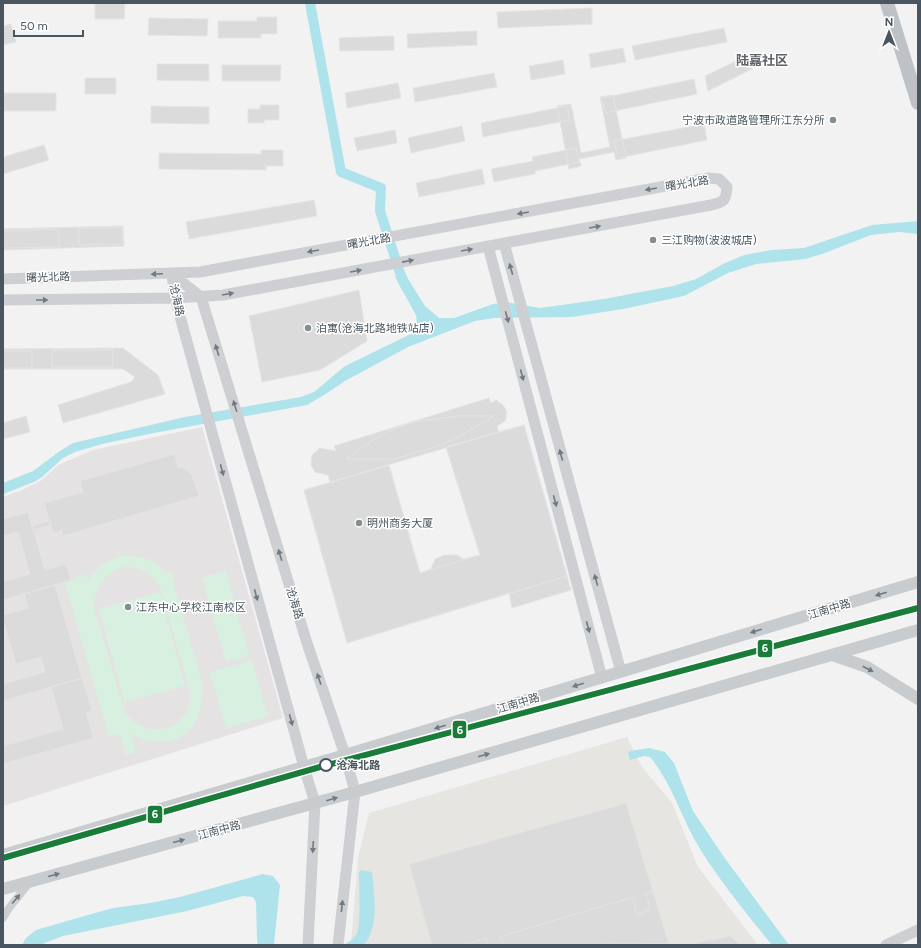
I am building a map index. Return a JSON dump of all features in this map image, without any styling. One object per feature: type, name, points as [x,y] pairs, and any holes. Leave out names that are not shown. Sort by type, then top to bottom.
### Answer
[{"type":"highway","points":[[887,3],[918,103]]},
{"type":"main road","name":"江南中路","points":[[3,854],[345,755],[918,582]]},
{"type":"main road","name":"江南中路","points":[[3,889],[315,804],[918,630]]},
{"type":"main road","points":[[832,655],[867,667],[918,699]]},
{"type":"street","name":"曙光北路","points":[[3,279],[200,272],[709,178],[719,179],[727,187],[727,196],[724,201],[720,203],[223,295],[175,298],[3,300]]},
{"type":"street","points":[[504,243],[621,672]]},
{"type":"street","points":[[488,246],[602,678]]},
{"type":"street","name":"沧海路","points":[[172,274],[201,297],[307,643],[345,755],[355,792],[338,945]]},
{"type":"street","name":"沧海路","points":[[172,274],[175,298],[315,804],[308,945]]},
{"type":"street","points":[[3,918],[9,908],[30,882]]},
{"type":"street","points":[[886,945],[918,930]]},
{"type":"shaded area","name":"江东中心学校江南校区","points":[[202,427],[283,718],[3,806],[3,497],[20,491],[42,480],[58,465],[93,450]]},
{"type":"shaded area","points":[[627,737],[642,767],[672,803],[698,867],[758,945],[351,945],[358,857],[369,813]]},
{"type":"green space","points":[[122,556],[140,557],[157,564],[166,573],[171,572],[202,683],[199,714],[194,724],[187,732],[180,737],[161,742],[151,741],[131,734],[136,752],[126,755],[120,734],[109,737],[65,583],[75,581],[74,578],[86,574],[88,581],[98,568]],"holes":[[[131,567],[147,572],[155,580],[161,590],[190,692],[189,705],[185,715],[177,723],[168,728],[145,728],[125,713],[94,607],[96,593],[102,581],[118,569]]]},
{"type":"green space","points":[[226,571],[249,656],[226,662],[202,578]]},
{"type":"green space","points":[[160,592],[185,686],[124,702],[99,609]]},
{"type":"green space","points":[[252,660],[268,716],[226,728],[210,672]]},
{"type":"water","points":[[918,221],[918,234],[899,232],[871,235],[805,259],[756,264],[728,273],[684,296],[623,309],[572,317],[495,318],[475,321],[408,347],[345,381],[307,405],[102,444],[75,452],[63,458],[42,477],[34,482],[3,494],[3,483],[33,471],[73,443],[185,417],[301,397],[314,392],[345,366],[413,333],[417,324],[416,315],[395,277],[405,274],[425,306],[439,318],[454,318],[493,304],[507,302],[540,308],[604,299],[673,286],[696,279],[723,264],[744,255],[772,250],[804,248],[872,225]]},
{"type":"water","points":[[649,748],[665,752],[674,763],[693,811],[724,857],[789,945],[772,945],[725,886],[700,849],[665,778],[650,757],[644,756],[630,760],[628,753],[630,751]]},
{"type":"water","points":[[361,870],[372,872],[375,910],[372,929],[364,945],[343,945],[355,937],[358,929],[359,873]]},
{"type":"water","points":[[263,874],[273,876],[280,885],[274,945],[258,945],[256,902],[253,897],[243,896],[187,911],[63,936],[43,945],[22,945],[26,938],[36,930],[113,908],[180,897]]},
{"type":"building","points":[[95,3],[125,3],[124,19],[95,19]]},
{"type":"building","points":[[592,8],[592,24],[498,28],[497,12]]},
{"type":"building","points":[[257,17],[277,17],[277,34],[261,34],[261,38],[218,38],[218,21],[257,21]]},
{"type":"building","points":[[149,18],[208,19],[207,36],[148,35]]},
{"type":"building","points":[[11,24],[16,42],[3,45],[3,26]]},
{"type":"building","points":[[724,28],[727,42],[635,60],[632,46]]},
{"type":"building","points":[[477,31],[477,45],[408,48],[407,34]]},
{"type":"building","points":[[394,36],[394,50],[340,51],[339,38]]},
{"type":"building","points":[[623,48],[626,62],[591,68],[589,54]]},
{"type":"building","points":[[749,55],[752,69],[708,91],[705,76]]},
{"type":"building","points":[[563,60],[565,74],[531,80],[529,66]]},
{"type":"building","points":[[157,64],[209,64],[209,81],[157,80]]},
{"type":"building","points":[[222,65],[281,65],[280,81],[222,81]]},
{"type":"building","points":[[494,73],[497,87],[415,102],[413,88]]},
{"type":"building","points":[[85,78],[116,78],[116,94],[85,94]]},
{"type":"building","points":[[694,79],[697,94],[605,113],[602,98]]},
{"type":"building","points":[[398,83],[401,98],[347,108],[345,93]]},
{"type":"building","points":[[3,93],[56,93],[56,111],[3,111]]},
{"type":"building","points":[[613,95],[626,158],[616,160],[614,152],[579,159],[581,166],[569,169],[557,106],[571,104],[581,153],[610,147],[600,97]]},
{"type":"building","points":[[260,105],[279,105],[279,120],[264,120],[264,123],[248,123],[248,109],[260,109]]},
{"type":"building","points":[[151,106],[209,107],[209,124],[151,123]]},
{"type":"building","points":[[567,106],[570,120],[483,137],[481,123]]},
{"type":"building","points":[[704,124],[707,140],[618,158],[614,141]]},
{"type":"building","points":[[462,126],[465,141],[411,153],[408,138]]},
{"type":"building","points":[[395,130],[397,143],[357,151],[354,138]]},
{"type":"building","points":[[44,145],[49,160],[3,174],[3,157]]},
{"type":"building","points":[[576,148],[579,162],[535,171],[535,174],[494,182],[491,169],[533,161],[532,157]]},
{"type":"building","points":[[261,150],[283,150],[283,166],[266,166],[266,170],[159,169],[159,153],[261,154]]},
{"type":"building","points":[[482,169],[485,184],[419,197],[416,183]]},
{"type":"building","points":[[314,200],[317,216],[189,239],[186,222]]},
{"type":"building","points":[[123,226],[124,246],[3,250],[3,229]]},
{"type":"building","points":[[79,228],[122,228],[123,244],[79,245]]},
{"type":"building","points":[[59,229],[59,247],[3,248],[3,231]]},
{"type":"building","name":"泊寓(沧海北路地铁站店)","points":[[359,290],[367,341],[320,370],[262,382],[249,316]]},
{"type":"building","points":[[123,348],[158,375],[165,394],[63,423],[58,405],[131,382],[135,377],[123,369],[3,369],[3,349]]},
{"type":"building","points":[[52,350],[113,350],[113,367],[52,367]]},
{"type":"building","points":[[3,351],[32,351],[32,368],[3,368]]},
{"type":"building","points":[[489,398],[491,403],[496,400],[503,405],[507,412],[505,421],[497,426],[499,432],[330,482],[328,475],[315,472],[311,465],[312,455],[320,448],[336,451],[334,446]]},
{"type":"building","points":[[26,416],[30,432],[3,439],[3,423]]},
{"type":"building","points":[[458,416],[494,416],[441,445],[395,459],[346,459],[388,431],[419,421]]},
{"type":"building","name":"明州商务大厦","points":[[524,425],[571,590],[512,608],[509,593],[347,643],[304,490],[389,465],[420,573],[431,569],[435,559],[445,555],[457,555],[463,559],[480,555],[446,447]]},
{"type":"building","name":"明州商务大厦","points":[[524,425],[567,576],[347,643],[304,490],[389,465],[420,573],[480,555],[446,447]]},
{"type":"building","points":[[175,454],[178,468],[184,468],[192,475],[199,496],[63,536],[62,530],[53,533],[44,503],[83,492],[80,481]]},
{"type":"building","points":[[28,512],[45,570],[66,564],[71,580],[3,600],[3,582],[30,574],[18,532],[3,536],[3,519]]},
{"type":"building","points":[[49,521],[50,525],[33,530],[32,526]]},
{"type":"building","points":[[55,585],[82,678],[3,701],[3,684],[45,672],[41,657],[16,664],[3,620],[3,615],[28,608],[24,594]]},
{"type":"building","points":[[82,678],[92,711],[86,713],[94,738],[3,764],[3,746],[63,729],[51,687]]},
{"type":"building","points":[[626,803],[669,944],[432,945],[409,864]]},
{"type":"building","points":[[653,891],[669,944],[503,945],[499,937],[633,897],[637,915],[650,909],[646,894]]},
{"type":"building","points":[[731,936],[740,945],[696,945],[697,943]]},
{"type":"building","points":[[486,938],[489,945],[463,945]]},
{"type":"waterway","points":[[310,3],[341,172],[381,188],[380,211],[406,287]]},
{"type":"transit line","name":"6","points":[[3,858],[320,767],[918,608]]},
{"type":"place","name":"宁波市政道路管理所江东分所","points":[[833,120]]},
{"type":"place","name":"三江购物(波波城店)","points":[[653,240]]},
{"type":"place","name":"泊寓(沧海北路地铁站店)","points":[[308,328]]},
{"type":"place","name":"明州商务大厦","points":[[359,523]]},
{"type":"place","name":"江东中心学校江南校区","points":[[128,607]]},
{"type":"place","name":"沧海北路","points":[[326,765]]},
{"type":"district","name":"陆嘉社区","points":[[762,60]]}]
